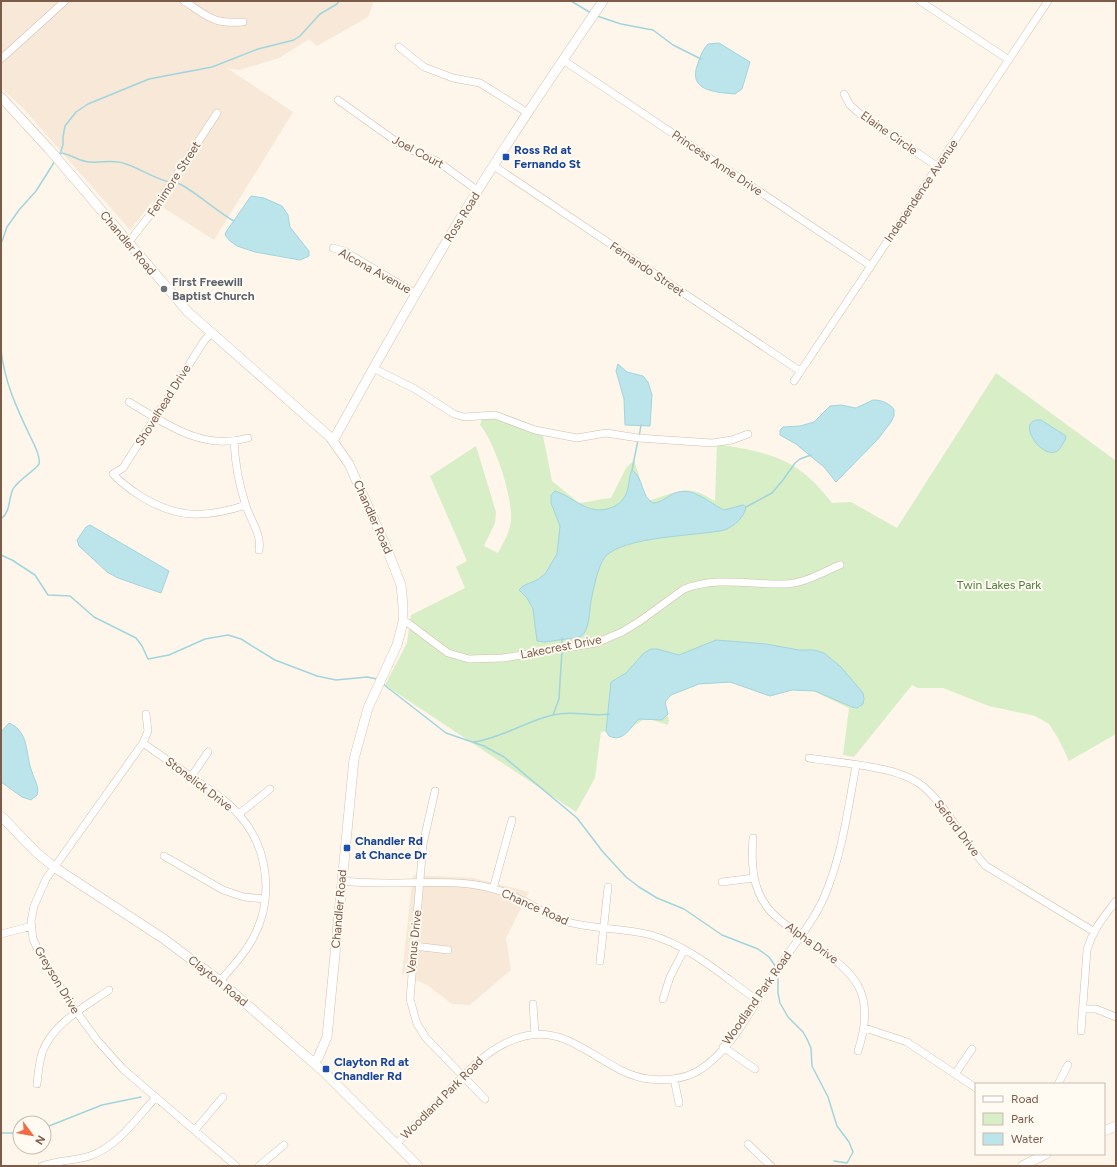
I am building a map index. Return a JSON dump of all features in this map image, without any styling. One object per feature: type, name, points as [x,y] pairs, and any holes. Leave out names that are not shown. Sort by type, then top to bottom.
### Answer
[{"type":"street","points":[[1,59],[65,1]]},
{"type":"street","points":[[184,1],[215,21],[221,23],[243,22]]},
{"type":"street","name":"Ross Road","points":[[333,441],[373,368],[478,191],[603,1]]},
{"type":"street","points":[[920,1],[1009,60]]},
{"type":"street","name":"Independence Avenue","points":[[794,381],[1048,1]]},
{"type":"street","points":[[399,47],[424,67],[453,78],[480,83],[528,113]]},
{"type":"street","name":"Princess Anne Drive","points":[[563,60],[871,266]]},
{"type":"street","name":"Elaine Circle","points":[[844,94],[850,105],[860,114],[938,167]]},
{"type":"street","name":"Chandler Road","points":[[1,97],[49,149],[188,312],[333,441],[349,464],[393,563],[402,593],[403,622],[397,645],[373,694],[358,739],[352,777],[326,1037],[318,1058],[313,1062]]},
{"type":"street","name":"Joel Court","points":[[338,100],[401,145],[440,163],[478,191]]},
{"type":"street","name":"Fenimore Street","points":[[128,243],[153,211],[217,113]]},
{"type":"street","name":"Fernando Street","points":[[494,166],[800,371]]},
{"type":"street","name":"Alcona Avenue","points":[[333,248],[344,251],[416,294]]},
{"type":"street","name":"Shovelhead Drive","points":[[211,334],[204,340],[123,468],[113,474],[124,486],[156,505],[173,512],[194,515],[211,514],[246,505]]},
{"type":"street","points":[[373,368],[415,389],[454,414],[464,416],[495,415],[535,430],[577,438],[606,433],[638,438],[712,443],[732,440],[748,434]]},
{"type":"street","points":[[129,402],[180,433],[197,438],[234,441],[248,438]]},
{"type":"street","points":[[234,441],[238,476],[246,505],[260,539],[259,550]]},
{"type":"street","name":"Lakecrest Drive","points":[[403,622],[408,623],[443,651],[455,656],[469,659],[503,658],[596,643],[622,632],[684,589],[694,585],[726,581],[786,584],[798,582],[840,565]]},
{"type":"street","name":"Greyson Drive","points":[[146,714],[148,731],[143,743],[54,866],[36,898],[32,926],[33,939],[40,954],[76,1012],[97,1040],[123,1069],[236,1166]]},
{"type":"street","name":"Stonelick Drive","points":[[143,743],[191,776],[239,814],[249,827],[260,851],[265,868],[265,899],[263,915],[247,949],[220,981]]},
{"type":"street","points":[[191,776],[208,752]]},
{"type":"street","name":"Seford Drive","points":[[809,758],[897,772],[926,788],[986,866],[1093,931]]},
{"type":"street","name":"Woodland Park Road","points":[[396,1144],[475,1062],[498,1046],[524,1036],[550,1036],[567,1040],[612,1066],[639,1077],[650,1079],[674,1078],[698,1070],[738,1031],[800,936],[828,888],[845,827],[856,766]]},
{"type":"street","points":[[239,814],[270,789]]},
{"type":"street","name":"Venus Drive","points":[[435,791],[425,835],[414,946],[410,991],[414,1016],[422,1032],[430,1043],[486,1099]]},
{"type":"street","name":"Clayton Road","points":[[1,816],[36,852],[54,866],[164,939],[220,981],[313,1062],[418,1166]]},
{"type":"street","points":[[494,889],[512,820]]},
{"type":"street","name":"Alpha Drive","points":[[753,838],[752,855],[754,878],[757,890],[767,907],[800,936],[840,963],[852,976],[863,997],[865,1028],[858,1050]]},
{"type":"street","points":[[164,856],[223,890],[244,897],[265,899]]},
{"type":"street","points":[[722,882],[754,878]]},
{"type":"street","name":"Chance Road","points":[[342,881],[372,884],[467,884],[494,889],[521,900],[558,919],[573,923],[651,935],[684,950],[757,1000]]},
{"type":"street","points":[[600,961],[608,887]]},
{"type":"street","points":[[1081,1031],[1087,950],[1093,931],[1116,901]]},
{"type":"street","points":[[1,934],[32,926]]},
{"type":"street","points":[[414,946],[448,950]]},
{"type":"street","points":[[663,999],[670,977],[684,950]]},
{"type":"street","points":[[37,1084],[41,1056],[46,1044],[57,1029],[76,1012],[109,990]]},
{"type":"street","points":[[533,1004],[535,1035]]},
{"type":"street","points":[[1083,1009],[1096,1009],[1116,1017]]},
{"type":"street","points":[[865,1028],[907,1042],[975,1087]]},
{"type":"street","points":[[723,1047],[755,1069]]},
{"type":"street","points":[[955,1074],[972,1048]]},
{"type":"street","points":[[1059,1083],[1068,1065]]},
{"type":"street","points":[[674,1078],[679,1103]]},
{"type":"street","points":[[42,1166],[58,1161],[91,1155],[104,1148],[122,1135],[156,1097]]},
{"type":"street","points":[[195,1130],[223,1097]]},
{"type":"street","points":[[1105,1131],[1116,1126]]},
{"type":"street","points":[[748,1144],[771,1166]]},
{"type":"street","points":[[259,1166],[284,1145]]},
{"type":"street","points":[[1022,1166],[1044,1155]]},
{"type":"shaded area","points":[[1,1],[374,1],[368,17],[317,46],[309,39],[279,58],[239,70],[227,68],[293,112],[214,240],[153,201],[130,230],[23,108],[1,88]]},
{"type":"shaded area","points":[[413,875],[473,878],[529,892],[506,938],[511,970],[470,1005],[452,1004],[427,985],[402,974]]},
{"type":"green space","name":"Twin Lakes Park","points":[[996,373],[1115,460],[1116,458],[1116,734],[1069,761],[1058,738],[1049,724],[1035,716],[989,706],[943,688],[918,688],[912,685],[854,757],[843,755],[849,708],[813,691],[788,690],[740,683],[705,683],[684,686],[662,700],[669,720],[668,725],[649,719],[643,720],[630,728],[601,732],[595,778],[576,812],[385,685],[407,643],[411,615],[465,588],[456,567],[467,561],[430,476],[476,446],[496,512],[495,523],[484,546],[498,553],[508,533],[511,521],[511,511],[506,485],[497,457],[486,433],[480,425],[482,418],[488,412],[543,436],[552,481],[579,503],[611,498],[626,468],[634,460],[640,479],[643,503],[674,492],[687,490],[698,492],[715,501],[717,444],[753,451],[782,460],[807,476],[820,488],[832,503],[851,502],[897,528]]},
{"type":"water","points":[[719,43],[750,62],[742,89],[735,94],[711,91],[699,85],[696,79],[698,63],[705,48],[708,44]]},
{"type":"water","points":[[251,196],[264,198],[282,206],[288,215],[290,227],[309,251],[309,256],[300,260],[255,252],[237,246],[230,241],[225,235],[226,232]]},
{"type":"water","points":[[618,364],[627,372],[643,376],[648,382],[652,395],[650,426],[625,425],[624,399],[616,371]]},
{"type":"water","points":[[873,400],[882,401],[889,405],[894,409],[894,416],[878,439],[836,482],[824,467],[796,444],[780,435],[780,430],[783,427],[800,426],[814,422],[830,406],[841,405],[856,408]]},
{"type":"water","points":[[1041,420],[1066,436],[1061,447],[1055,452],[1048,452],[1041,448],[1034,441],[1030,433],[1030,426],[1033,421]]},
{"type":"water","points":[[632,470],[639,478],[646,496],[653,503],[659,502],[675,493],[682,491],[701,496],[724,510],[743,505],[746,507],[745,511],[738,521],[725,530],[643,541],[614,550],[605,557],[600,567],[596,578],[586,630],[583,634],[580,637],[545,642],[537,641],[533,609],[527,598],[519,590],[523,586],[537,580],[545,574],[557,554],[560,526],[551,503],[551,495],[555,491],[581,505],[595,510],[610,508],[620,503],[625,497]]},
{"type":"water","points":[[90,525],[169,571],[161,593],[118,578],[107,572],[79,546],[77,540],[86,527]]},
{"type":"water","points":[[716,640],[766,644],[799,650],[814,650],[824,653],[841,667],[863,693],[863,704],[857,708],[852,707],[815,691],[792,690],[770,696],[730,682],[699,684],[671,695],[665,702],[668,714],[662,720],[639,719],[623,736],[614,738],[609,736],[606,731],[611,682],[626,673],[644,653],[651,649],[657,649],[679,655]]},
{"type":"water","points":[[9,723],[16,727],[24,738],[26,744],[30,765],[38,789],[37,795],[31,800],[22,797],[1,782],[1,732]]},
{"type":"waterway","points":[[59,157],[63,145],[65,126],[76,112],[88,104],[149,79],[212,67],[258,49],[294,40],[300,36],[320,14],[337,4],[339,1]]},
{"type":"waterway","points":[[571,1],[591,13]]},
{"type":"waterway","points":[[597,16],[621,24],[653,30],[673,45],[701,59]]},
{"type":"waterway","points":[[61,153],[86,162],[112,161],[122,163],[169,182]]},
{"type":"waterway","points":[[1,244],[7,227],[19,210],[36,191],[55,161]]},
{"type":"waterway","points":[[174,182],[187,188],[234,221]]},
{"type":"waterway","points":[[1,349],[8,384],[39,458],[38,466],[13,489],[8,509],[1,519]]},
{"type":"waterway","points":[[639,437],[641,425]]},
{"type":"waterway","points":[[632,470],[638,440]]},
{"type":"waterway","points":[[746,507],[772,493],[795,463],[800,459],[811,455]]},
{"type":"waterway","points":[[1,555],[12,560],[35,575],[48,595],[70,596],[94,617],[136,638],[142,646],[148,659],[169,655],[205,639],[228,635],[241,639],[275,660],[317,676],[336,680],[367,677],[377,679]]},
{"type":"waterway","points":[[562,638],[562,647]]},
{"type":"waterway","points":[[553,715],[559,699],[562,650]]},
{"type":"waterway","points":[[383,684],[446,733],[484,746],[504,757],[577,818],[603,852],[626,877],[639,887],[657,898],[684,909],[722,935],[758,949],[769,957],[776,967]]},
{"type":"waterway","points":[[474,742],[494,737],[533,721],[553,715],[568,713],[596,715],[609,714]]},
{"type":"waterway","points":[[778,973],[778,993],[780,1003],[788,1017],[803,1032],[807,1039],[811,1048],[812,1066],[828,1097],[837,1126],[849,1142],[853,1152],[847,1163],[834,1161]]},
{"type":"waterway","points":[[52,1125],[102,1105],[141,1097]]},
{"type":"waterway","points":[[1,1133],[12,1133]]},
{"type":"place","name":"Ross Rd at Fernando St","points":[[506,157]]},
{"type":"place","name":"First Freewill Baptist Church","points":[[164,289]]},
{"type":"place","name":"Chandler Rd at Chance Dr","points":[[347,848]]},
{"type":"place","name":"Clayton Rd at Chandler Rd","points":[[326,1069]]}]
